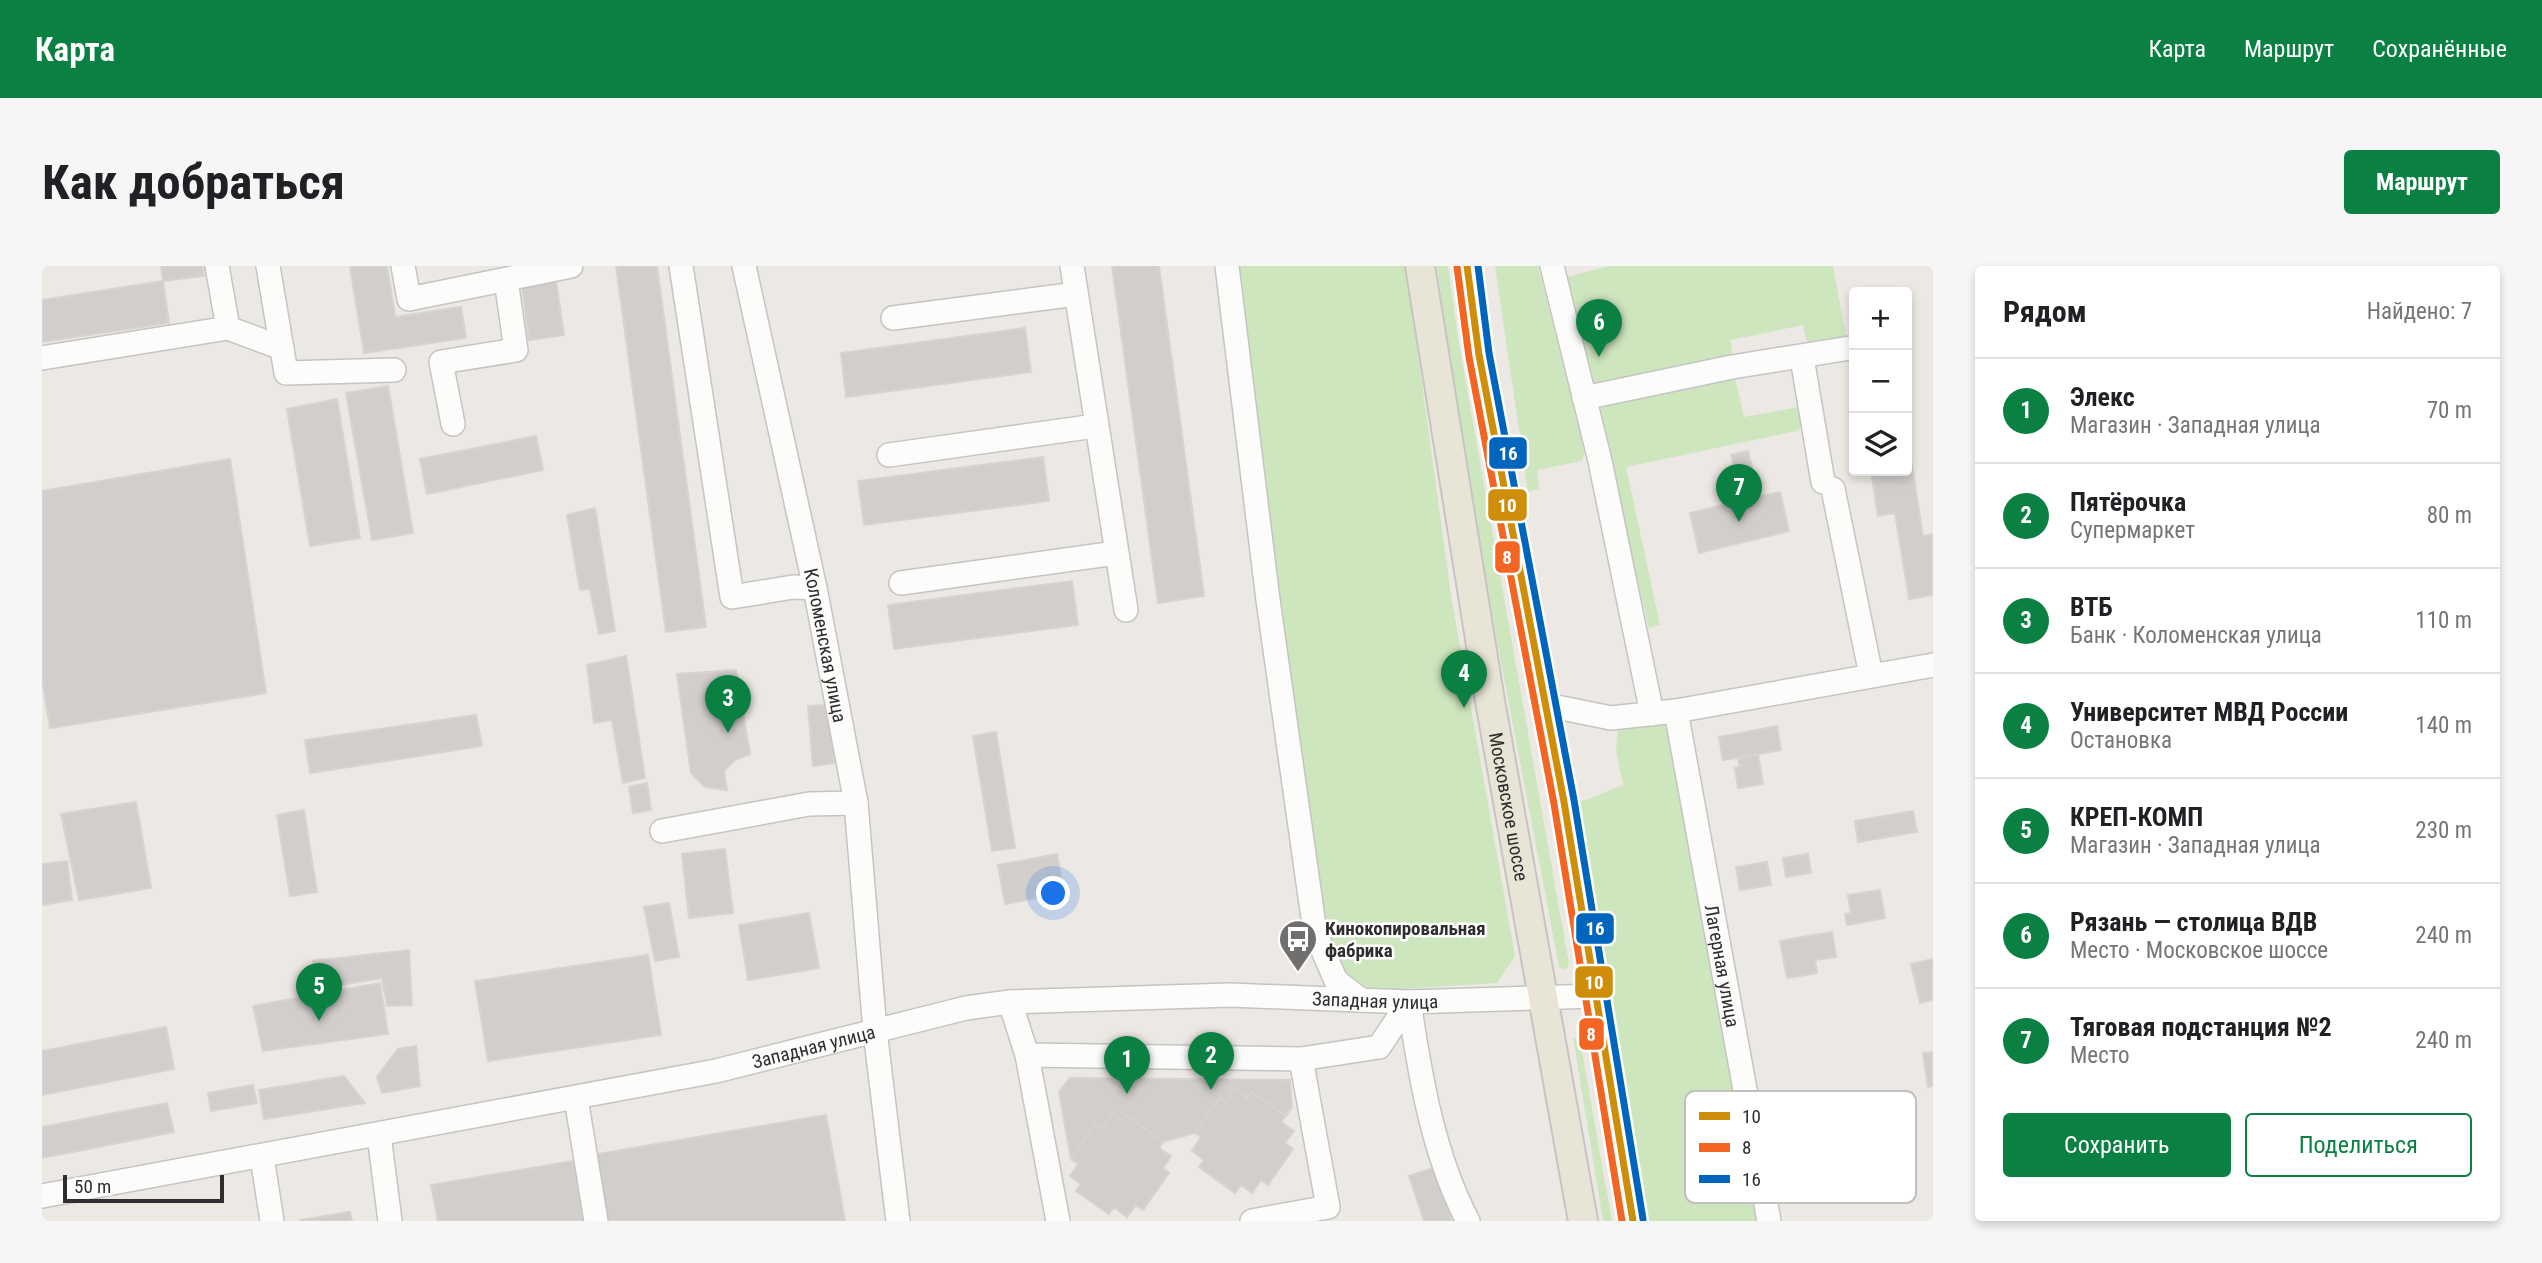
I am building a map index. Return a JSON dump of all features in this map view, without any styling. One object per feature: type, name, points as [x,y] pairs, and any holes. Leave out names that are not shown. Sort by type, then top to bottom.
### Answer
[{"type":"main road","name":"Московское шоссе","points":[[1420,266],[1490,701],[1583,1221]]},
{"type":"main road","points":[[1467,266],[1484,382],[1547,705],[1633,1221]]},
{"type":"street","points":[[216,266],[228,328]]},
{"type":"street","points":[[268,266],[286,373],[394,370]]},
{"type":"street","points":[[403,266],[409,299],[571,266]]},
{"type":"street","points":[[681,266],[732,597],[793,587],[816,589]]},
{"type":"street","name":"Коломенская улица","points":[[744,266],[816,589],[856,803],[875,1031],[898,1221]]},
{"type":"street","points":[[1072,266],[1126,610]]},
{"type":"street","points":[[1227,266],[1268,600],[1315,932],[1336,981],[1361,1000]]},
{"type":"street","points":[[1552,266],[1600,461],[1652,713]]},
{"type":"street","points":[[453,424],[441,362],[516,350],[506,280]]},
{"type":"street","points":[[892,317],[1076,294]]},
{"type":"street","points":[[42,358],[228,328],[282,348]]},
{"type":"street","points":[[1584,398],[1732,367],[1802,358],[1849,348]]},
{"type":"street","points":[[1802,358],[1871,675]]},
{"type":"street","points":[[889,455],[1095,426]]},
{"type":"street","points":[[901,583],[1116,553]]},
{"type":"street","points":[[1547,705],[1611,718],[1676,711],[1933,665]]},
{"type":"street","name":"Лагерная улица","points":[[1676,711],[1745,1091]]},
{"type":"street","points":[[662,831],[809,804],[856,803]]},
{"type":"street","name":"Западная улица","points":[[42,1196],[716,1071],[966,1008],[1010,1002],[1230,995],[1409,1002],[1595,996]]},
{"type":"street","points":[[1010,1002],[1027,1055],[1058,1221]]},
{"type":"street","points":[[1027,1055],[1301,1059],[1379,1047],[1409,1002]]},
{"type":"street","points":[[1409,1002],[1431,1116],[1452,1191],[1468,1221]]},
{"type":"street","points":[[1252,1221],[1328,1207],[1301,1059]]},
{"type":"street","points":[[576,1098],[596,1221]]},
{"type":"street","points":[[379,1135],[390,1221]]},
{"type":"street","points":[[262,1157],[272,1221]]},
{"type":"street","name":"Лагерная улица","points":[[1766,1203],[1769,1221]]},
{"type":"green space","points":[[1239,266],[1406,266],[1451,595],[1515,956],[1497,983],[1371,991],[1347,980],[1324,928],[1293,727]]},
{"type":"green space","points":[[1437,266],[1448,266],[1458,338],[1569,964],[1566,970],[1559,967],[1493,617],[1462,442]]},
{"type":"green space","points":[[1495,266],[1538,266],[1585,450],[1582,461],[1537,470],[1539,489],[1528,492]]},
{"type":"green space","points":[[1609,266],[1833,266],[1847,341],[1809,349],[1803,325],[1731,340],[1732,360],[1600,386],[1587,377],[1566,277]]},
{"type":"green space","points":[[1735,378],[1744,417],[1804,406],[1807,423],[1796,431],[1626,467],[1660,625],[1649,628],[1598,415],[1602,407],[1611,401]]},
{"type":"green space","points":[[1676,711],[1745,1091],[1685,1091],[1685,1203],[1766,1203],[1769,1221],[1638,1221],[1564,802],[1586,800],[1623,785],[1616,749],[1618,728]]},
{"type":"green space","points":[[1573,1037],[1580,1040],[1612,1221],[1603,1221]]},
{"type":"building","points":[[161,266],[202,266],[204,276],[163,281]]},
{"type":"building","points":[[350,266],[387,266],[395,317],[461,307],[466,338],[364,353]]},
{"type":"building","points":[[616,266],[657,266],[706,627],[666,632]]},
{"type":"building","points":[[1112,266],[1159,266],[1204,596],[1158,603]]},
{"type":"building","points":[[163,281],[169,323],[42,342],[42,300]]},
{"type":"building","points":[[556,281],[564,335],[529,340],[522,286]]},
{"type":"building","points":[[1025,328],[1031,372],[846,397],[841,353]]},
{"type":"building","points":[[388,386],[413,533],[372,540],[346,393]]},
{"type":"building","points":[[337,399],[360,538],[310,546],[287,409]]},
{"type":"building","points":[[536,436],[543,470],[427,494],[420,459]]},
{"type":"building","points":[[1748,451],[1752,467],[1735,471],[1731,455]]},
{"type":"building","points":[[1043,457],[1049,501],[864,525],[858,481]]},
{"type":"building","points":[[230,459],[266,693],[50,728],[42,680],[42,491]]},
{"type":"building","points":[[1912,466],[1923,536],[1933,534],[1933,595],[1909,599],[1895,513],[1878,516],[1872,476],[1912,476]]},
{"type":"building","points":[[1740,487],[1744,500],[1780,492],[1789,531],[1699,553],[1690,513],[1723,505],[1720,492]]},
{"type":"building","points":[[595,508],[615,631],[599,634],[590,589],[580,590],[567,515]]},
{"type":"building","points":[[1072,581],[1078,625],[894,649],[888,605]]},
{"type":"building","points":[[626,656],[645,778],[623,783],[612,720],[594,723],[587,665]]},
{"type":"building","points":[[736,670],[750,754],[735,760],[724,771],[727,790],[705,787],[691,773],[677,674]]},
{"type":"building","points":[[829,705],[834,763],[813,766],[808,706]]},
{"type":"building","points":[[476,715],[482,746],[310,773],[305,740]]},
{"type":"building","points":[[1777,726],[1781,750],[1723,760],[1719,737]]},
{"type":"building","points":[[996,732],[1015,848],[992,851],[973,736]]},
{"type":"building","points":[[1758,755],[1763,784],[1738,788],[1735,768],[1740,767],[1738,759]]},
{"type":"building","points":[[647,783],[651,810],[633,813],[629,787]]},
{"type":"building","points":[[136,802],[151,888],[79,900],[61,814]]},
{"type":"building","points":[[304,810],[317,892],[290,896],[277,815]]},
{"type":"building","points":[[1913,811],[1917,832],[1858,842],[1855,821]]},
{"type":"building","points":[[725,849],[733,913],[689,918],[682,854]]},
{"type":"building","points":[[1057,854],[1064,893],[1005,904],[998,865]]},
{"type":"building","points":[[1808,854],[1811,873],[1786,877],[1783,858]]},
{"type":"building","points":[[67,861],[72,900],[42,905],[42,864]]},
{"type":"building","points":[[1767,862],[1771,885],[1740,890],[1736,867]]},
{"type":"building","points":[[1880,890],[1885,918],[1847,925],[1845,914],[1851,913],[1848,895]]},
{"type":"building","points":[[669,903],[679,957],[655,961],[644,907]]},
{"type":"building","points":[[809,913],[819,968],[748,980],[739,925]]},
{"type":"building","points":[[1832,932],[1836,957],[1815,960],[1817,973],[1787,978],[1780,941]]},
{"type":"building","points":[[409,950],[412,1005],[387,1006],[382,978],[317,989],[313,961]]},
{"type":"building","points":[[648,955],[661,1035],[488,1061],[475,981]]},
{"type":"building","points":[[1933,959],[1933,1000],[1920,1003],[1911,964]]},
{"type":"building","points":[[380,983],[388,1034],[263,1051],[253,1006]]},
{"type":"building","points":[[166,1027],[174,1069],[42,1095],[42,1051]]},
{"type":"building","points":[[416,1046],[420,1086],[382,1093],[377,1077],[398,1049]]},
{"type":"building","points":[[1933,1052],[1933,1086],[1928,1087],[1923,1053]]},
{"type":"building","points":[[344,1076],[365,1103],[264,1119],[259,1090]]},
{"type":"building","points":[[1070,1078],[1290,1080],[1292,1107],[1286,1116],[1251,1092],[1247,1098],[1235,1089],[1226,1102],[1220,1098],[1195,1133],[1163,1142],[1126,1115],[1122,1121],[1112,1114],[1102,1128],[1095,1124],[1071,1159],[1059,1092]]},
{"type":"building","points":[[253,1085],[257,1103],[211,1111],[208,1093]]},
{"type":"building","points":[[1235,1089],[1247,1098],[1251,1092],[1286,1116],[1281,1122],[1294,1131],[1285,1143],[1293,1149],[1268,1185],[1261,1180],[1252,1193],[1241,1185],[1235,1193],[1199,1167],[1204,1160],[1192,1151],[1201,1137],[1195,1133],[1220,1098],[1226,1102]]},
{"type":"building","points":[[167,1103],[174,1132],[42,1158],[42,1127]]},
{"type":"building","points":[[1112,1114],[1122,1121],[1126,1115],[1163,1142],[1159,1148],[1171,1156],[1163,1168],[1169,1173],[1143,1210],[1136,1205],[1127,1217],[1114,1207],[1109,1214],[1076,1191],[1081,1184],[1070,1176],[1078,1164],[1071,1159],[1095,1124],[1102,1128]]},
{"type":"building","points":[[826,1115],[845,1221],[603,1221],[592,1155]]},
{"type":"building","points":[[573,1161],[584,1221],[438,1221],[431,1185]]},
{"type":"building","points":[[1433,1168],[1452,1221],[1424,1221],[1409,1176]]},
{"type":"building","points":[[350,1212],[352,1221],[300,1221],[300,1220]]},
{"type":"transit line","name":"10","points":[[1467,266],[1479,355],[1564,802],[1633,1221]]},
{"type":"transit line","name":"16","points":[[1478,266],[1489,353],[1574,800],[1643,1219]]},
{"type":"transit line","name":"8","points":[[1457,267],[1469,357],[1554,804],[1622,1221]]},
{"type":"place","name":"Рязань — столица ВДВ","points":[[1599,357]]},
{"type":"place","name":"Тяговая подстанция №2","points":[[1739,522]]},
{"type":"place","name":"Университет МВД России","points":[[1464,708]]},
{"type":"place","name":"ВТБ","points":[[728,733]]},
{"type":"place","name":"Кинокопировальная фабрика","points":[[1298,973]]},
{"type":"place","name":"КРЕП-КОМП","points":[[319,1021]]},
{"type":"place","name":"Пятёрочка","points":[[1211,1090]]},
{"type":"place","name":"Элекс","points":[[1127,1094]]}]
